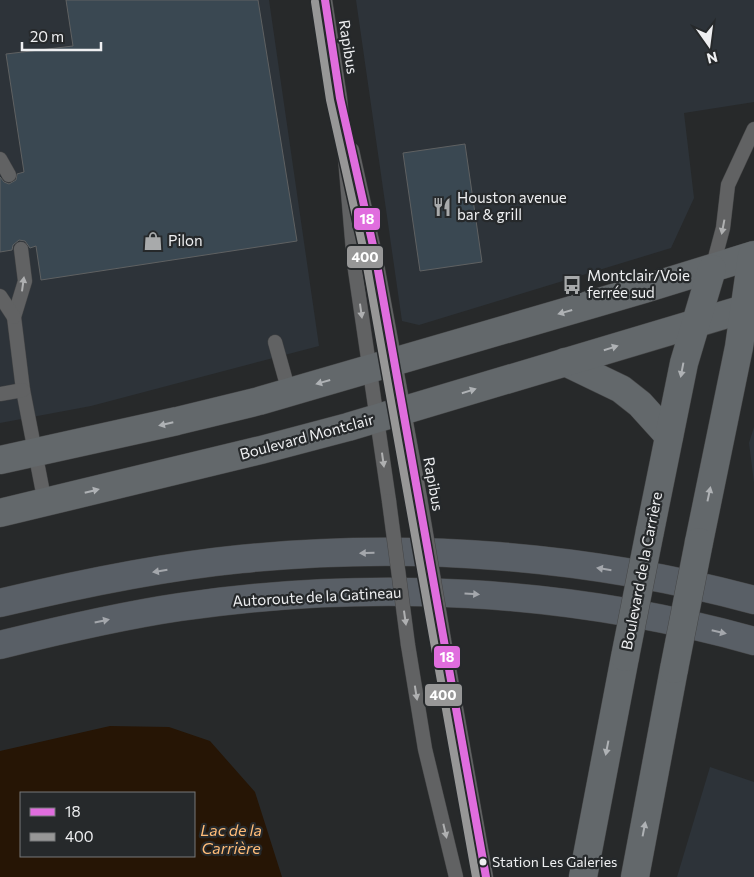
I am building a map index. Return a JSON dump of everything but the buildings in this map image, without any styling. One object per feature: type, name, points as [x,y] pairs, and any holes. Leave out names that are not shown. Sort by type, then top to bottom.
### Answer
[{"type":"highway","points":[[0,603],[103,581],[177,568],[270,557],[378,552],[488,556],[559,563],[651,577],[754,600]]},
{"type":"highway","name":"Autoroute de la Gatineau","points":[[0,645],[92,623],[182,607],[280,596],[370,592],[461,593],[570,604],[648,616],[754,641]]},
{"type":"main road","points":[[0,460],[177,421],[289,392],[712,268],[753,251],[749,307],[699,542],[636,877]]},
{"type":"main road","name":"Boulevard de la Carrière","points":[[584,877],[625,657],[684,363],[712,268]]},
{"type":"main road","name":"Boulevard Montclair","points":[[0,513],[280,446],[404,411],[749,307]]},
{"type":"main road","points":[[565,362],[630,394],[669,436]]},
{"type":"lane","name":"Rapibus","points":[[325,0],[340,98],[354,263],[382,365],[404,411],[486,877]]},
{"type":"lane","name":"Rapibus","points":[[340,98],[376,258],[382,365],[377,419],[408,645],[425,749],[456,877]]},
{"type":"lane","points":[[712,268],[723,228],[728,185],[754,128]]},
{"type":"lane","points":[[0,159],[9,175]]},
{"type":"lane","points":[[21,249],[25,281],[14,317],[34,452],[45,503]]},
{"type":"lane","points":[[0,296],[14,317]]},
{"type":"lane","points":[[275,342],[289,392]]},
{"type":"lane","points":[[0,394],[24,390]]},
{"type":"shaded area","points":[[0,0],[269,0],[319,346],[91,406],[0,423]]},
{"type":"shaded area","points":[[356,0],[754,0],[754,102],[684,113],[694,198],[671,248],[419,325],[402,321]]},
{"type":"shaded area","points":[[754,427],[754,483],[749,443]]},
{"type":"shaded area","points":[[710,767],[754,782],[754,877],[677,877]]},
{"type":"water","name":"Lac de la Carrière","points":[[110,726],[169,727],[210,741],[255,792],[282,877],[0,877],[0,751]]},
{"type":"transit line","name":"18","points":[[325,0],[340,98],[376,259],[486,877]]},
{"type":"transit line","name":"400","points":[[315,2],[330,100],[366,261],[476,877]]},
{"type":"place","name":"Houston avenue bar & grill","points":[[442,207]]},
{"type":"place","name":"Pilon","points":[[153,241]]},
{"type":"place","name":"Montclair/Voie ferrée sud","points":[[572,285]]},
{"type":"place","name":"Station Les Galeries","points":[[483,862]]}]
